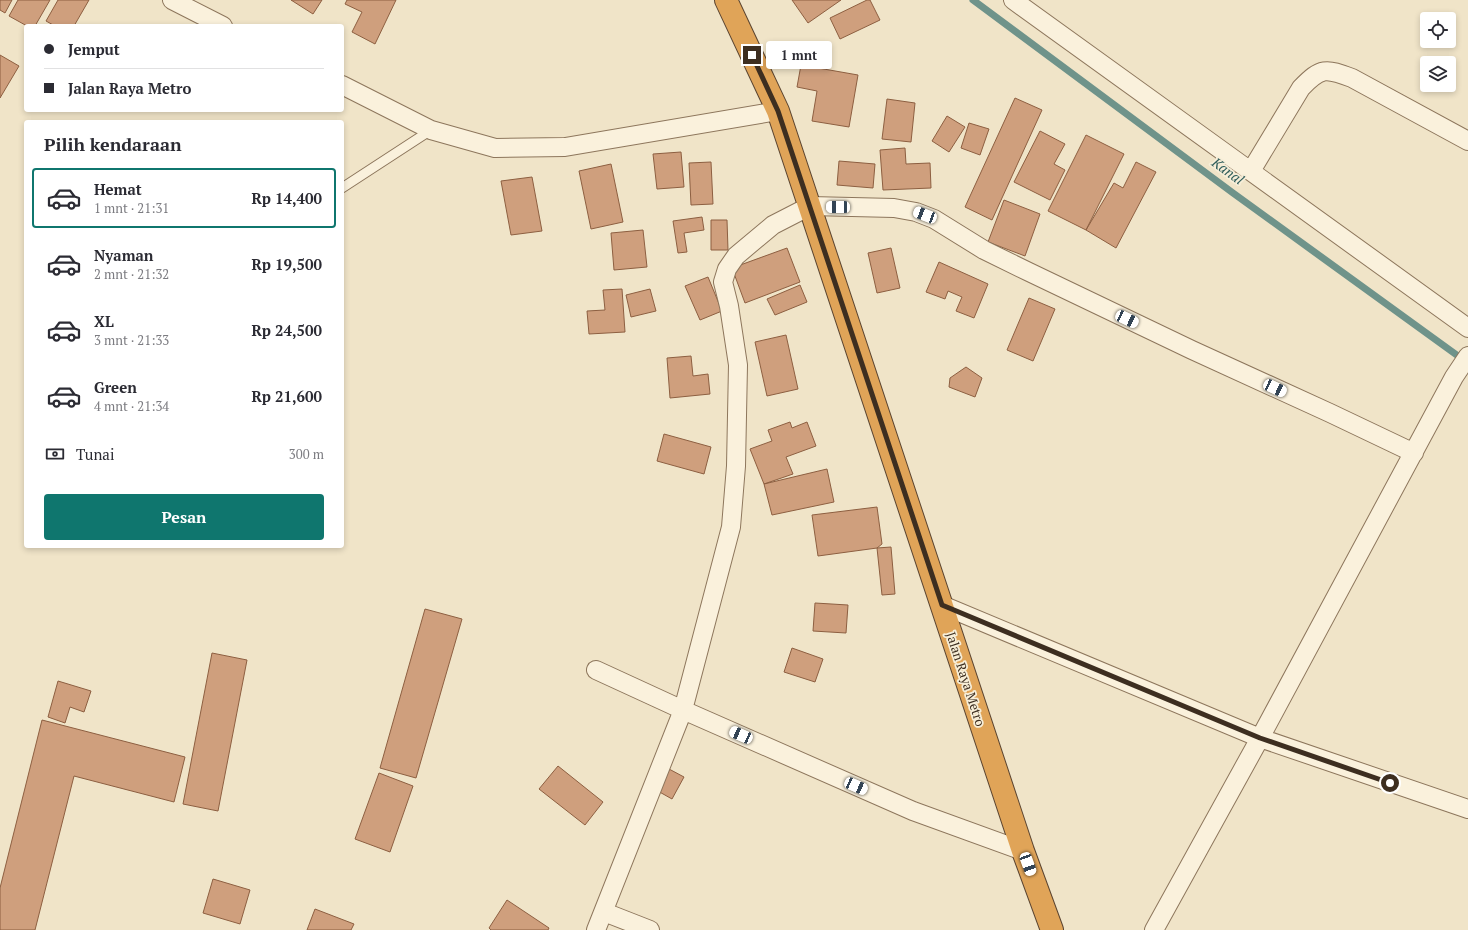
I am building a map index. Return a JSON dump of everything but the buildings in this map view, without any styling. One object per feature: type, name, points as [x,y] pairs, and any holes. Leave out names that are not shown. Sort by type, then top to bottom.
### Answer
[{"type":"highway","name":"Jalan Raya Metro","points":[[726,0],[778,111],[1023,851],[1052,930]]},
{"type":"street","points":[[172,0],[191,4],[220,24]]},
{"type":"street","points":[[1013,0],[1468,328]]},
{"type":"street","points":[[1251,171],[1301,88],[1310,78],[1319,72],[1332,70],[1352,78],[1468,140]]},
{"type":"street","points":[[344,86],[431,130],[495,148],[565,147],[778,111]]},
{"type":"street","points":[[596,930],[683,710],[731,527],[736,466],[738,365],[729,306],[723,282],[728,269],[736,256],[773,225],[810,206],[894,208],[916,212],[934,219],[984,250],[1035,275],[1414,453]]},
{"type":"street","points":[[1154,930],[1260,738],[1454,377],[1468,356]]},
{"type":"street","points":[[942,605],[1260,738],[1468,809]]},
{"type":"street","points":[[596,670],[913,811],[1023,851]]},
{"type":"street","points":[[604,912],[650,930]]},
{"type":"lane","points":[[344,187],[431,130]]},
{"type":"waterway","name":"Kanal","points":[[973,0],[1233,193],[1465,361]]},
{"type":"route","points":[[752,55],[778,111],[942,605],[1260,738],[1390,783]]}]
